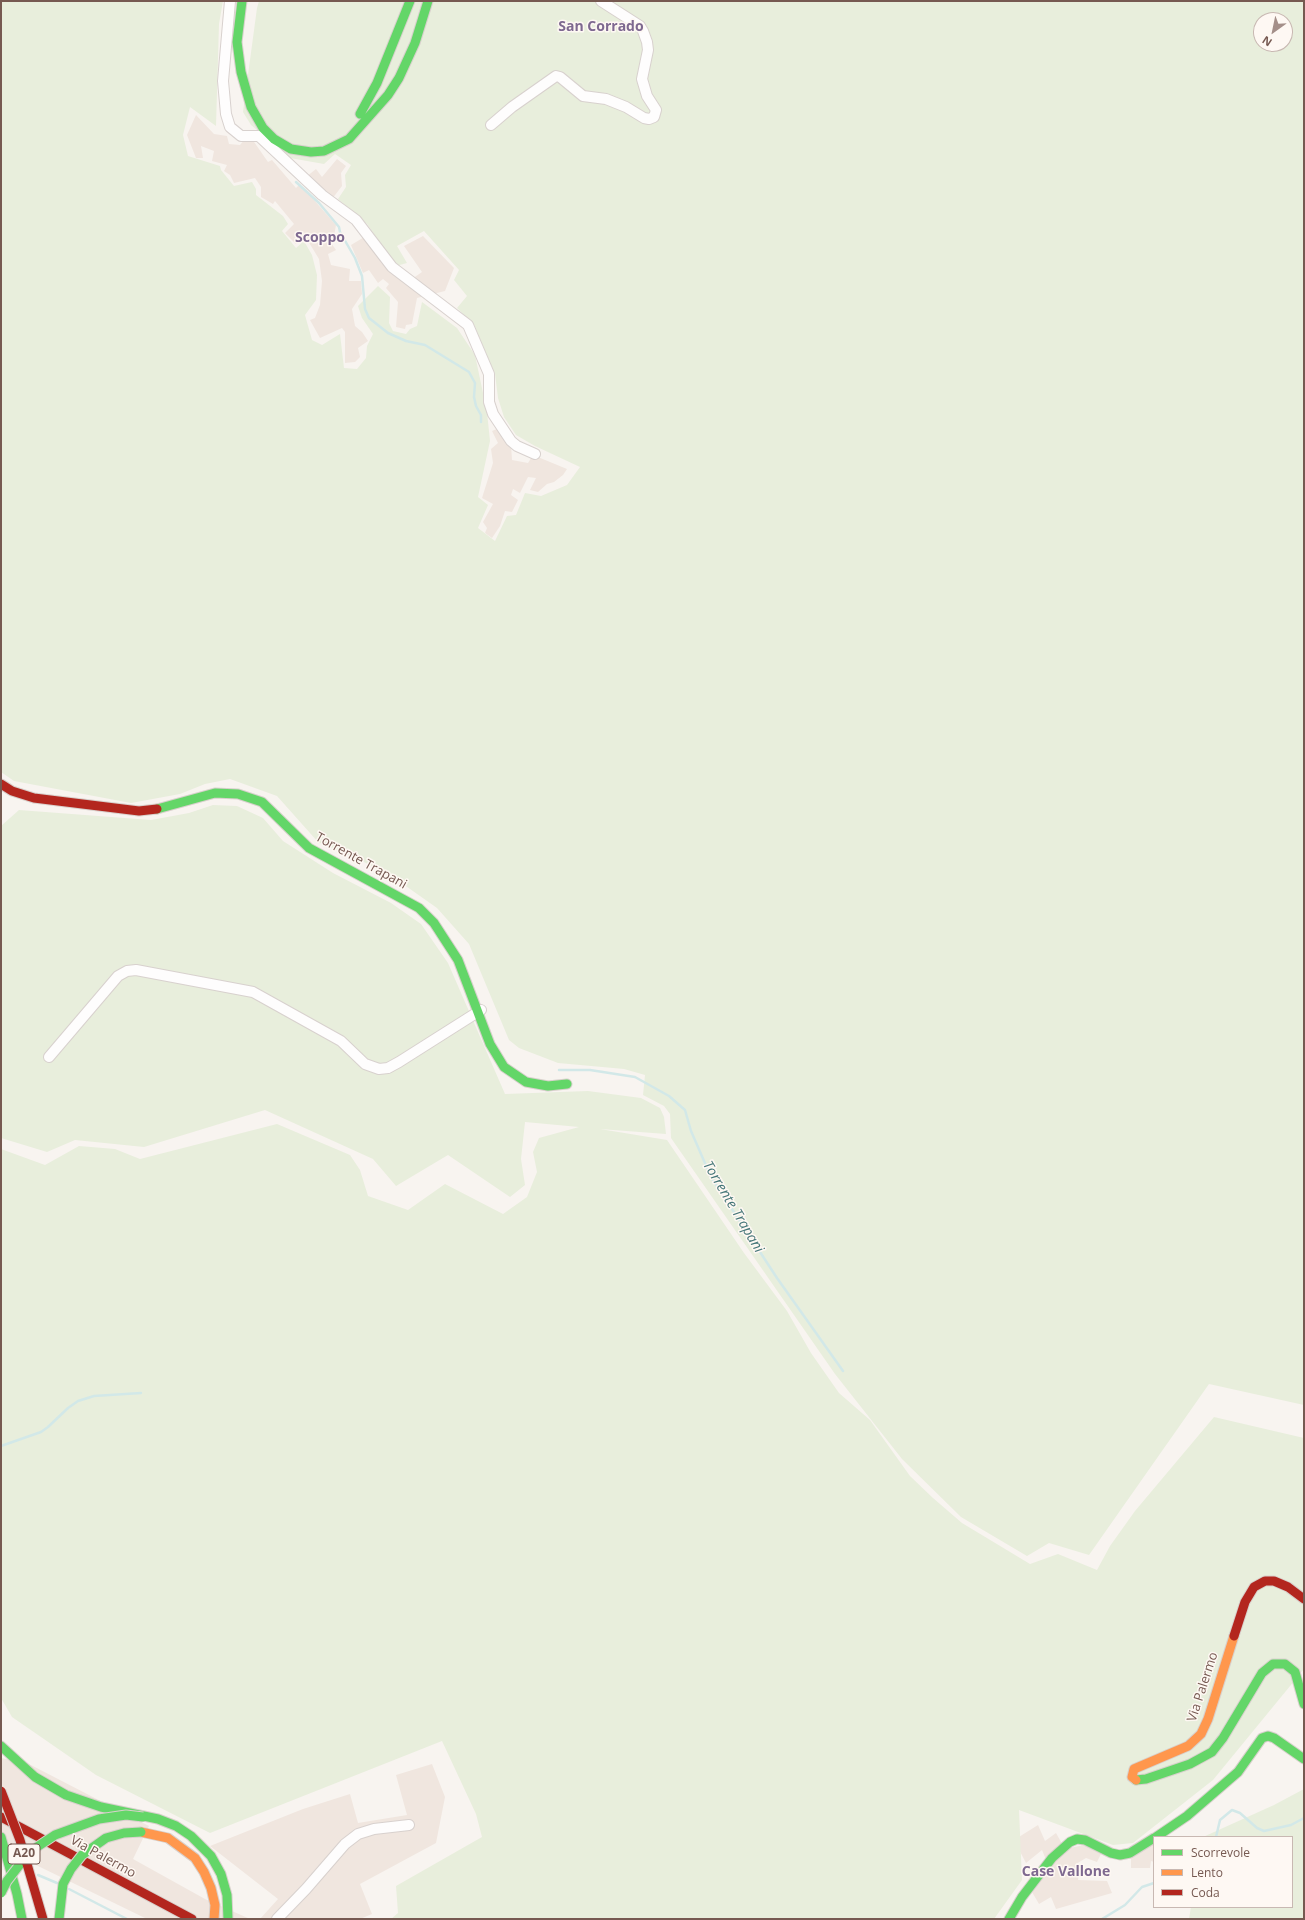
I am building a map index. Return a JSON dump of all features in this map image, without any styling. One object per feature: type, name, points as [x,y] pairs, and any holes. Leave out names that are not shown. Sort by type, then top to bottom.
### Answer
[{"type":"main road","points":[[242,1],[239,15],[237,42],[241,72],[252,107],[263,128],[274,139],[285,147],[297,151],[311,152],[324,151],[349,139],[388,94],[398,78],[415,43],[428,1]]},
{"type":"main road","points":[[250,1],[245,40],[253,88],[260,107],[270,125],[278,133],[288,140],[306,144],[317,144],[333,139],[344,133],[354,123],[363,110],[377,83],[410,1]]},
{"type":"main road","points":[[386,58],[400,1]]},
{"type":"main road","points":[[375,108],[406,41],[419,1]]},
{"type":"main road","name":"Torrente Trapani","points":[[1,784],[12,791],[34,798],[139,811],[163,808],[215,793],[238,794],[262,802],[273,811],[309,848],[325,858],[392,892],[419,908],[428,916],[445,937],[458,960],[479,1011]]},
{"type":"main road","name":"Via Palermo","points":[[1304,1599],[1288,1587],[1274,1581],[1265,1581],[1254,1587],[1245,1602],[1208,1720],[1201,1734],[1188,1746],[1134,1769],[1132,1772],[1132,1777],[1138,1781],[1146,1779],[1190,1764],[1212,1752],[1224,1738],[1262,1673],[1273,1664],[1285,1664],[1295,1672],[1304,1704]]},
{"type":"main road","points":[[1158,1836],[1190,1813],[1238,1772],[1262,1738],[1268,1736],[1274,1738],[1304,1759]]},
{"type":"main road","points":[[1,1746],[21,1766],[58,1791],[89,1804],[143,1817]]},
{"type":"main road","name":"A20","points":[[1,1791],[20,1840],[43,1919]]},
{"type":"main road","points":[[1,1893],[7,1881],[21,1863],[37,1847],[55,1835],[83,1824],[111,1816],[143,1817],[158,1819],[176,1826],[191,1836],[205,1849],[216,1865],[225,1885],[228,1904],[228,1919]]},
{"type":"main road","name":"Via Palermo","points":[[1,1818],[192,1919]]},
{"type":"main road","points":[[59,1919],[63,1884],[70,1869],[82,1855],[106,1838],[124,1833],[141,1832],[168,1838],[195,1858],[212,1888],[215,1906],[214,1919]]},
{"type":"main road","name":"A20","points":[[1,1837],[17,1894],[22,1919]]},
{"type":"main road","points":[[1009,1919],[1040,1872],[1065,1845],[1081,1839],[1111,1854],[1120,1855],[1130,1853],[1153,1839]]},
{"type":"street","points":[[230,1],[223,81],[226,114],[230,127],[241,136],[259,136],[322,195],[356,220],[369,234],[392,267],[468,325],[489,374],[489,402],[493,414],[517,446],[535,454]]},
{"type":"street","points":[[491,125],[512,107],[558,76],[583,96],[606,99],[644,118],[650,119],[654,117],[656,110],[647,96],[642,79],[648,50],[643,31],[640,26],[601,1]]},
{"type":"street","points":[[1,780],[34,795],[138,807],[162,804],[215,789],[239,790],[264,799],[276,808],[294,830],[310,845],[409,898],[430,913],[462,958],[479,1011],[494,1045],[507,1064],[528,1077],[567,1084]]},
{"type":"street","points":[[49,1057],[118,976],[127,971],[136,970],[253,992],[341,1041],[365,1064],[379,1068],[388,1068],[399,1062],[479,1011]]},
{"type":"street","points":[[277,1919],[306,1889],[345,1844],[358,1834],[374,1829],[409,1825]]},
{"type":"shaded area","points":[[196,115],[214,134],[227,136],[229,144],[240,145],[246,138],[252,139],[268,162],[272,160],[296,188],[300,184],[336,225],[334,236],[329,240],[336,250],[328,254],[331,265],[350,269],[349,281],[361,281],[362,294],[352,309],[355,326],[362,332],[368,341],[358,348],[360,357],[355,362],[345,363],[345,332],[342,328],[320,338],[310,320],[315,318],[320,305],[322,281],[319,259],[305,236],[296,244],[285,233],[294,224],[275,201],[273,204],[261,197],[261,187],[255,178],[234,183],[230,175],[224,171],[227,165],[212,161],[214,151],[201,146],[203,158],[196,158],[187,135]]},
{"type":"shaded area","points":[[337,159],[346,166],[341,173],[342,186],[332,199],[306,177],[316,169],[322,177]]},
{"type":"shaded area","points":[[366,236],[412,279],[422,272],[404,246],[423,236],[454,268],[445,291],[417,298],[412,324],[406,325],[405,329],[396,327],[398,302],[386,288],[389,284],[383,279],[378,283],[369,270],[363,273],[351,245]]},
{"type":"shaded area","points":[[499,428],[511,445],[512,460],[528,463],[533,455],[567,469],[563,475],[554,482],[547,484],[538,492],[530,490],[536,478],[528,477],[520,493],[513,489],[511,495],[518,500],[512,512],[505,511],[500,526],[492,538],[485,533],[487,528],[483,522],[493,504],[482,498],[493,463],[491,449],[498,443],[492,431]]},
{"type":"shaded area","points":[[1,1758],[27,1763],[149,1826],[133,1859],[205,1899],[250,1919],[147,1919],[1,1848]]},
{"type":"shaded area","points":[[432,1764],[445,1797],[436,1843],[360,1884],[372,1914],[360,1919],[260,1919],[278,1899],[210,1846],[303,1809],[350,1794],[358,1823],[407,1815],[396,1775]]},
{"type":"shaded area","points":[[1038,1825],[1045,1841],[1056,1833],[1065,1849],[1084,1845],[1101,1854],[1097,1862],[1086,1858],[1076,1864],[1079,1869],[1078,1880],[1107,1881],[1112,1893],[1056,1909],[1051,1897],[1039,1904],[1032,1892],[1049,1867],[1042,1850],[1026,1863],[1014,1840]]},
{"type":"shaded area","points":[[1153,1844],[1153,1862],[1151,1861],[1150,1868],[1131,1868],[1131,1859]]},
{"type":"green space","points":[[1,1],[223,1],[219,24],[216,126],[190,107],[183,135],[188,156],[220,166],[221,170],[234,186],[252,182],[256,189],[256,195],[283,216],[288,224],[282,231],[296,248],[304,241],[312,255],[317,275],[316,300],[305,315],[312,340],[322,345],[340,334],[344,368],[357,369],[366,358],[367,346],[373,334],[362,318],[358,306],[378,286],[390,297],[389,323],[393,331],[406,334],[410,329],[417,326],[422,302],[457,328],[475,355],[487,412],[490,441],[478,497],[488,505],[478,528],[495,541],[507,516],[516,515],[525,493],[541,496],[567,485],[580,467],[535,446],[516,435],[504,417],[498,398],[495,374],[474,325],[457,308],[467,296],[454,280],[459,270],[424,231],[397,246],[407,263],[396,266],[367,224],[338,199],[346,187],[345,175],[351,165],[335,154],[324,164],[290,158],[251,125],[243,112],[259,1],[1304,1],[1304,1405],[1209,1384],[1089,1555],[1049,1543],[1027,1556],[961,1517],[902,1459],[835,1374],[671,1138],[670,1114],[664,1106],[643,1095],[645,1075],[624,1069],[558,1063],[519,1048],[509,1040],[469,944],[437,908],[393,877],[360,860],[318,842],[277,796],[230,779],[205,784],[180,794],[131,803],[14,781],[1,772]]},
{"type":"green space","points":[[213,805],[237,806],[263,818],[283,841],[333,873],[391,903],[421,924],[448,963],[505,1094],[588,1091],[641,1098],[660,1108],[664,1117],[666,1134],[600,1129],[667,1140],[744,1253],[787,1311],[811,1353],[839,1393],[870,1420],[910,1476],[962,1523],[1030,1564],[1058,1554],[1097,1570],[1110,1546],[1135,1511],[1214,1417],[1304,1438],[1304,1669],[1213,1780],[1133,1843],[1113,1845],[1019,1810],[1022,1880],[994,1919],[391,1919],[398,1913],[396,1886],[482,1837],[476,1814],[442,1741],[210,1833],[96,1775],[12,1717],[1,1698],[1,1149],[45,1165],[79,1146],[115,1149],[140,1159],[277,1124],[350,1155],[360,1170],[368,1196],[408,1210],[445,1184],[503,1214],[527,1197],[537,1172],[533,1152],[539,1138],[579,1127],[525,1122],[521,1159],[525,1185],[510,1197],[448,1155],[396,1186],[373,1159],[265,1110],[144,1147],[75,1140],[47,1152],[1,1138],[1,826],[19,810],[151,820],[189,813]]},
{"type":"green space","points":[[1304,1789],[1304,1919],[1189,1919],[1191,1908],[1293,1908],[1293,1836],[1205,1836],[1274,1805]]},
{"type":"waterway","points":[[296,182],[319,203],[339,227],[340,232],[355,258],[362,276],[365,309],[369,318],[388,333],[406,341],[425,345],[469,372],[475,383],[474,397],[476,406],[481,415],[481,422]]},
{"type":"waterway","name":"Torrente Trapani","points":[[559,1070],[590,1070],[635,1077],[669,1096],[685,1110],[691,1131],[711,1177],[777,1278],[843,1371]]},
{"type":"waterway","points":[[1,1446],[41,1432],[78,1401],[94,1396],[141,1393]]},
{"type":"waterway","points":[[1216,1836],[1220,1820],[1232,1810],[1240,1813],[1257,1828],[1264,1831],[1291,1825],[1304,1818]]},
{"type":"waterway","points":[[38,1875],[57,1883]]},
{"type":"waterway","points":[[1102,1919],[1125,1905],[1142,1887],[1153,1883]]},
{"type":"waterway","points":[[69,1889],[127,1919]]},
{"type":"traffic: fast","points":[[242,1],[237,42],[241,72],[251,107],[263,128],[274,139],[291,149],[311,152],[324,151],[349,139],[388,95],[399,78],[415,43],[428,1]]},
{"type":"traffic: fast","points":[[360,114],[377,83],[410,1]]},
{"type":"traffic: fast","points":[[157,809],[215,793],[238,794],[262,802],[309,848],[419,908],[434,923],[458,960],[490,1044],[504,1067],[526,1082],[548,1086],[567,1084]]},
{"type":"traffic: fast","points":[[1136,1780],[1146,1779],[1190,1764],[1212,1752],[1223,1738],[1262,1673],[1273,1664],[1285,1664],[1295,1672],[1304,1704]]},
{"type":"traffic: fast","points":[[1157,1836],[1187,1816],[1238,1772],[1262,1738],[1268,1736],[1274,1738],[1304,1759]]},
{"type":"traffic: fast","points":[[1,1746],[35,1777],[66,1795],[101,1807],[158,1819],[176,1826],[191,1836],[211,1856],[221,1874],[227,1895],[228,1919]]},
{"type":"traffic: fast","points":[[1,1893],[7,1881],[21,1863],[37,1847],[55,1835],[99,1819],[126,1815],[143,1817]]},
{"type":"traffic: fast","points":[[59,1919],[63,1884],[71,1869],[82,1855],[106,1838],[124,1833],[141,1832]]},
{"type":"traffic: fast","points":[[1,1837],[17,1894],[22,1919]]},
{"type":"traffic: fast","points":[[1009,1919],[1022,1897],[1052,1858],[1070,1842],[1077,1839],[1085,1840],[1111,1853],[1120,1855],[1130,1853],[1153,1839]]},
{"type":"traffic: slow","points":[[1136,1780],[1132,1777],[1134,1769],[1188,1746],[1201,1734],[1208,1719],[1234,1636]]},
{"type":"traffic: slow","points":[[141,1832],[168,1838],[195,1858],[204,1872],[211,1888],[215,1905],[214,1919]]},
{"type":"traffic: jam","points":[[1,784],[12,791],[34,798],[139,811],[157,809]]},
{"type":"traffic: jam","points":[[1234,1636],[1245,1602],[1254,1587],[1265,1581],[1274,1581],[1288,1587],[1304,1599]]},
{"type":"traffic: jam","points":[[1,1791],[20,1840],[43,1919]]},
{"type":"traffic: jam","points":[[1,1817],[192,1919]]},
{"type":"district","name":"San Corrado","points":[[601,27]]},
{"type":"district","name":"Scoppo","points":[[320,238]]},
{"type":"district","name":"Case Vallone","points":[[1066,1872]]}]
